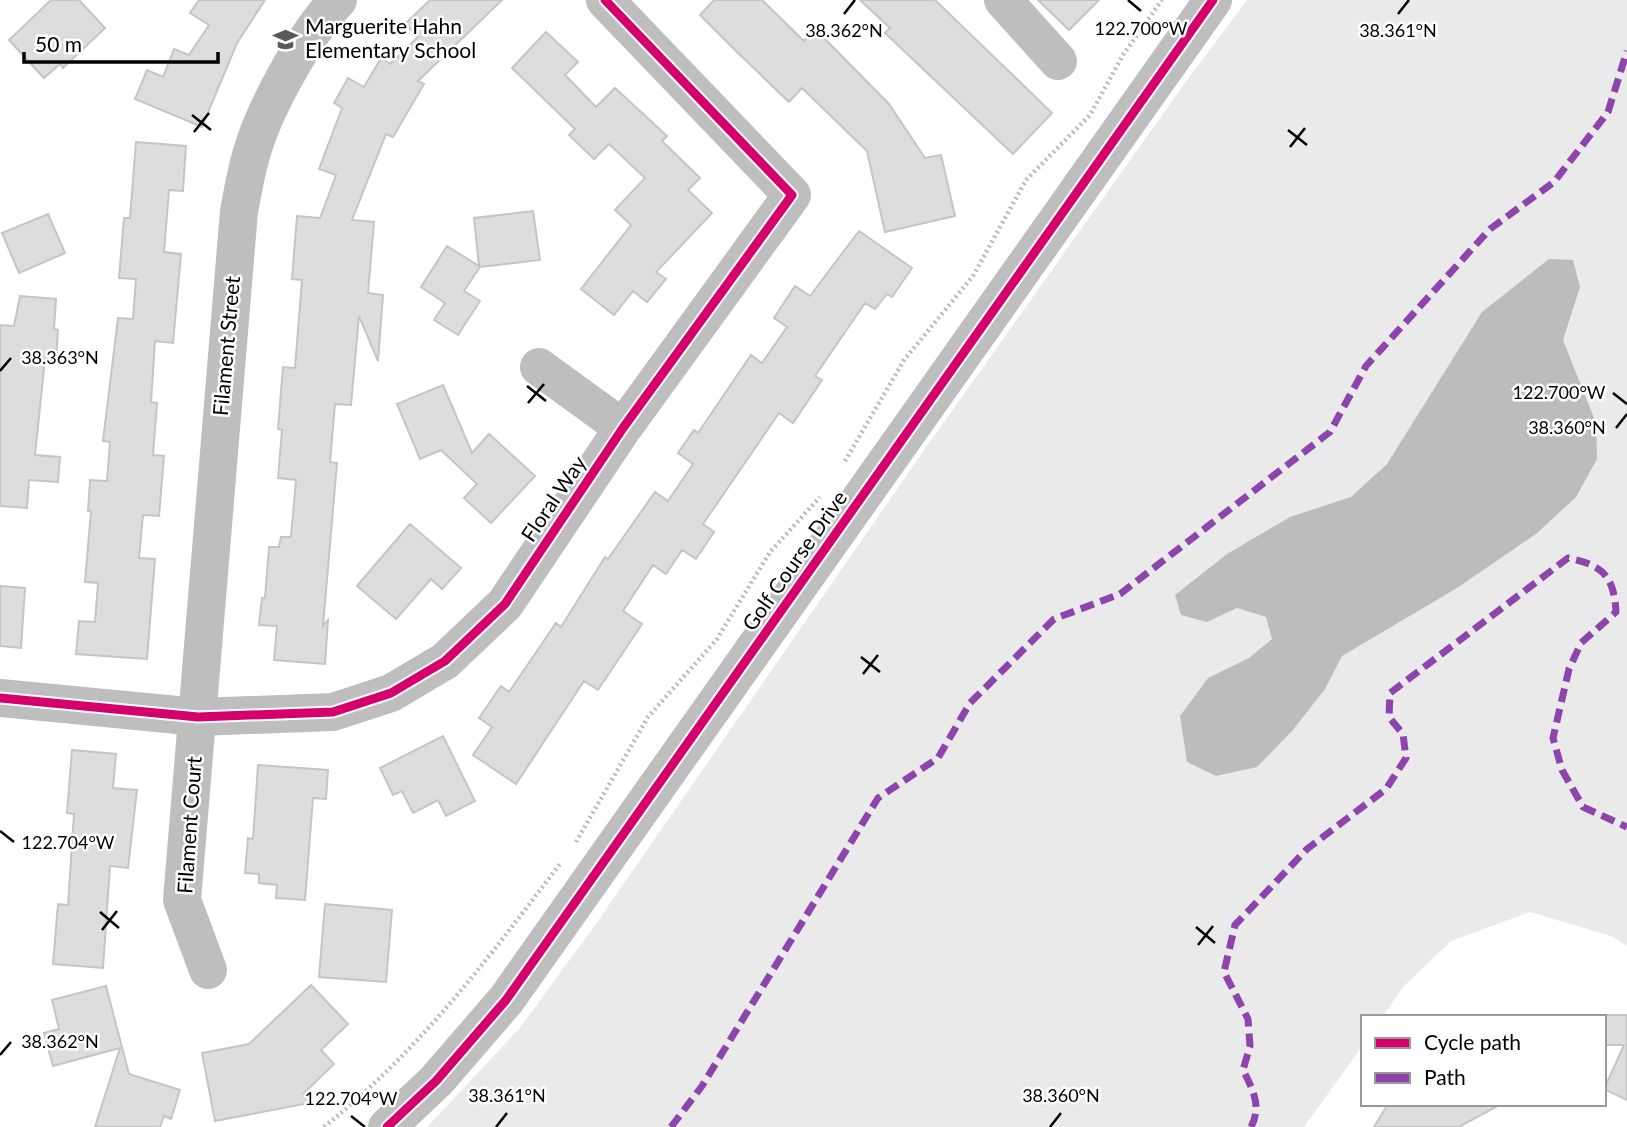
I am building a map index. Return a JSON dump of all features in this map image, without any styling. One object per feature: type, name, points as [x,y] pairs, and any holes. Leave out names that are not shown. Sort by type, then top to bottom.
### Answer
[{"type":"street","name":"Filament Street","points":[[198,717],[239,211],[252,150],[278,92],[325,13],[338,0]]},
{"type":"street","name":"Floral Way","points":[[0,698],[198,717],[333,712],[391,693],[445,661],[505,604],[623,428],[792,195],[604,0]]},
{"type":"street","points":[[1003,0],[1058,61]]},
{"type":"street","name":"Golf Course Drive","points":[[387,1127],[436,1081],[506,1000],[1213,0]]},
{"type":"street","points":[[539,367],[623,428]]},
{"type":"street","name":"Filament Court","points":[[198,717],[183,900],[208,971]]},
{"type":"path","points":[[844,463],[904,360],[973,276],[1026,180],[1090,115],[1123,55],[1162,0]]},
{"type":"path","points":[[573,846],[648,717],[718,639],[770,552],[822,495]]},
{"type":"path","points":[[324,1127],[416,1044],[473,979],[565,857]]},
{"type":"shaded area","points":[[1247,0],[1627,0],[1627,946],[1611,936],[1530,912],[1451,941],[1404,986],[1383,1015],[1361,1015],[1361,1048],[1304,1127],[427,1127],[519,1029],[593,928],[927,446],[1187,80]]},
{"type":"shaded area","points":[[1549,259],[1573,260],[1580,287],[1563,340],[1596,423],[1597,459],[1576,497],[1536,534],[1457,588],[1342,656],[1325,689],[1292,731],[1257,767],[1216,776],[1187,762],[1180,716],[1208,678],[1249,658],[1272,639],[1266,617],[1237,608],[1207,622],[1181,615],[1175,595],[1227,554],[1290,517],[1351,497],[1387,464],[1482,312]]},
{"type":"building","points":[[51,0],[79,0],[105,28],[63,68],[60,64],[44,78],[9,40]]},
{"type":"building","points":[[199,0],[265,0],[237,43],[202,127],[135,99],[147,70],[163,77],[174,49],[189,55],[209,25],[190,13]]},
{"type":"building","points":[[430,0],[502,0],[418,81],[424,84],[393,137],[386,134],[352,220],[374,222],[368,293],[383,295],[378,361],[359,316],[351,405],[335,404],[330,462],[337,463],[323,626],[328,620],[325,664],[274,660],[277,626],[259,625],[262,598],[265,598],[269,547],[279,547],[281,537],[291,537],[296,480],[278,478],[282,430],[278,429],[283,367],[295,368],[302,280],[292,279],[297,216],[320,218],[336,175],[319,169],[342,108],[334,103],[348,78],[364,87],[381,58],[390,64],[418,37],[405,24]]},
{"type":"building","points":[[714,0],[762,0],[804,41],[815,29],[889,104],[925,158],[941,155],[955,216],[885,232],[867,151],[802,88],[789,102],[738,53],[700,15]]},
{"type":"building","points":[[860,0],[935,0],[1052,113],[1013,154],[885,33],[890,28]]},
{"type":"building","points":[[1038,0],[1099,0],[1069,30]]},
{"type":"building","points":[[546,32],[578,62],[565,75],[596,107],[615,88],[667,136],[662,141],[700,178],[688,190],[712,213],[656,272],[666,279],[647,302],[633,291],[614,315],[581,289],[631,225],[615,210],[645,178],[609,144],[594,159],[569,135],[575,129],[512,68]]},
{"type":"building","points":[[136,142],[186,146],[183,191],[169,190],[164,252],[181,254],[173,343],[155,341],[151,402],[157,403],[153,455],[164,456],[159,516],[143,515],[139,558],[155,559],[147,659],[76,654],[79,621],[95,622],[98,583],[85,582],[91,511],[88,511],[90,480],[107,481],[110,442],[103,441],[118,318],[133,319],[136,279],[119,278],[124,218],[130,218]]},
{"type":"building","points":[[533,211],[540,260],[480,267],[464,291],[480,301],[458,335],[434,320],[445,303],[421,287],[447,246],[479,266],[474,218]]},
{"type":"building","points":[[48,214],[65,253],[19,273],[2,233]]},
{"type":"building","points":[[859,231],[912,268],[892,297],[887,294],[875,309],[865,303],[815,376],[822,380],[793,423],[779,413],[703,524],[714,532],[696,559],[682,550],[666,574],[653,565],[623,611],[642,624],[598,690],[584,681],[516,784],[473,755],[492,727],[479,718],[501,686],[509,692],[556,623],[561,627],[605,557],[608,559],[655,492],[668,501],[693,464],[678,453],[694,430],[698,433],[751,355],[762,363],[787,327],[774,318],[795,286],[810,296]]},
{"type":"building","points":[[20,296],[56,299],[54,329],[58,330],[56,360],[45,359],[35,455],[60,457],[58,482],[29,480],[27,508],[0,506],[0,325],[14,326]]},
{"type":"building","points":[[443,385],[472,453],[489,434],[535,476],[491,523],[464,498],[477,484],[441,450],[420,459],[397,404]]},
{"type":"building","points":[[410,524],[461,568],[442,589],[431,579],[396,619],[357,586]]},
{"type":"building","points":[[0,586],[25,588],[21,648],[0,646]]},
{"type":"building","points":[[443,736],[475,801],[446,816],[438,800],[413,813],[402,791],[393,795],[380,768]]},
{"type":"building","points":[[72,750],[116,754],[113,788],[137,790],[128,868],[110,866],[103,968],[53,964],[58,904],[68,905],[74,814],[67,813]]},
{"type":"building","points":[[258,765],[328,770],[326,799],[313,798],[305,900],[276,898],[277,885],[259,883],[259,874],[245,873],[248,838],[253,839]]},
{"type":"building","points":[[325,904],[392,910],[386,982],[319,977]]},
{"type":"building","points":[[311,985],[348,1024],[321,1050],[334,1064],[303,1094],[309,1103],[215,1121],[202,1053],[249,1044]]},
{"type":"building","points":[[106,986],[129,1074],[180,1090],[171,1119],[164,1116],[160,1127],[95,1127],[120,1048],[53,1066],[44,1033],[59,1029],[52,1000]]},
{"type":"building","points":[[1606,1015],[1627,1015],[1627,1100],[1606,1090],[1624,1045],[1606,1045]]},
{"type":"building","points":[[1387,1106],[1497,1106],[1459,1127],[1374,1127]]},
{"type":"marked path","points":[[671,1127],[702,1086],[878,798],[938,758],[970,703],[1054,619],[1120,594],[1330,432],[1366,366],[1490,229],[1554,182],[1608,112],[1627,51]]},
{"type":"marked path","points":[[1251,1127],[1256,1105],[1243,1070],[1250,1046],[1248,1019],[1224,972],[1235,925],[1307,849],[1386,789],[1406,758],[1403,734],[1389,717],[1390,693],[1568,558],[1590,564],[1604,574],[1613,589],[1616,612],[1581,643],[1569,669],[1553,738],[1562,770],[1583,807],[1627,827]]},
{"type":"cycle path","points":[[0,698],[198,717],[333,712],[391,693],[445,661],[505,604],[623,428],[792,195],[605,0]]},
{"type":"cycle path","points":[[387,1127],[436,1081],[506,1000],[1213,0]]},
{"type":"place","name":"Marguerite Hahn Elementary School","points":[[285,39]]}]
